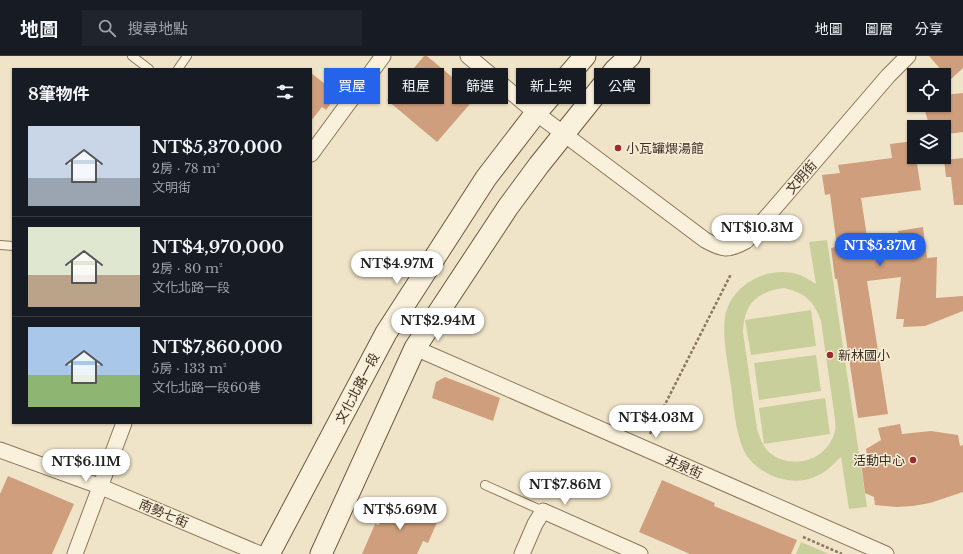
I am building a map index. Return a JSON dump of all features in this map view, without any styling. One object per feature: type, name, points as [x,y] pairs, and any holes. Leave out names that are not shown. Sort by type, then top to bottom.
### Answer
[{"type":"street","points":[[312,153],[383,56]]},
{"type":"street","name":"文明街","points":[[468,56],[563,134],[705,240],[719,248],[734,248],[746,241],[888,76],[908,56]]},
{"type":"street","name":"文化北路一段","points":[[269,554],[386,333],[486,178],[536,113],[585,56]]},
{"type":"street","points":[[321,554],[415,348],[508,207],[563,134],[615,70],[630,56]]},
{"type":"street","name":"井泉街","points":[[415,348],[886,554]]},
{"type":"street","points":[[75,554],[99,486],[124,424]]},
{"type":"street","name":"南勢七街","points":[[0,450],[99,486],[260,554]]},
{"type":"street","points":[[522,554],[535,524],[543,511],[640,554]]},
{"type":"lane","points":[[132,56],[148,68]]},
{"type":"lane","points":[[179,68],[187,56]]},
{"type":"lane","points":[[0,245],[12,246]]},
{"type":"lane","points":[[485,485],[543,511]]},
{"type":"path","points":[[648,436],[731,274]]},
{"type":"path","points":[[803,537],[842,554]]},
{"type":"green space","points":[[827,240],[867,507],[849,509],[841,457],[831,467],[812,478],[793,481],[783,479],[764,472],[749,459],[741,443],[737,427],[725,342],[724,325],[728,305],[743,286],[764,275],[776,272],[788,272],[800,275],[816,284],[809,242]],"holes":[[[784,288],[803,295],[812,303],[821,321],[835,419],[835,431],[831,441],[825,449],[808,460],[799,462],[779,458],[770,453],[761,439],[757,429],[743,332],[746,314],[753,301],[759,296],[774,290]]]},
{"type":"green space","points":[[811,310],[816,346],[751,355],[745,320]]},
{"type":"green space","points":[[816,355],[821,391],[759,400],[754,363]]},
{"type":"green space","points":[[825,398],[830,434],[764,444],[759,408]]},
{"type":"green space","points":[[801,542],[829,554],[796,554]]},
{"type":"building","points":[[424,56],[427,56],[441,68],[414,68]]},
{"type":"building","points":[[929,56],[963,56],[963,68],[951,79],[951,68],[940,68]]},
{"type":"building","points":[[444,70],[452,77],[452,104],[470,104],[437,142],[392,104],[444,104]]},
{"type":"building","points":[[312,74],[324,83],[324,104],[330,104],[326,110],[322,107],[312,120]]},
{"type":"building","points":[[963,93],[963,132],[951,134],[951,120],[928,120],[925,112],[951,112],[951,94]]},
{"type":"building","points":[[907,142],[907,164],[917,164],[921,190],[861,198],[868,243],[899,238],[898,231],[923,227],[927,258],[937,257],[936,298],[963,296],[963,311],[925,326],[903,327],[904,319],[896,319],[901,277],[867,281],[888,414],[858,418],[831,248],[837,247],[830,194],[825,195],[822,175],[840,173],[838,165],[892,158],[890,144]]},
{"type":"building","points":[[963,158],[963,205],[954,205],[951,177],[946,177],[944,164],[951,164],[951,159]]},
{"type":"building","points":[[445,377],[500,398],[493,421],[432,398],[436,382]]},
{"type":"building","name":"活動中心","points":[[900,424],[902,434],[931,431],[958,435],[960,446],[963,445],[963,492],[930,503],[913,506],[896,507],[875,505],[874,497],[865,493],[861,463],[867,456],[866,449],[881,440],[878,428]]},
{"type":"building","points":[[8,476],[74,504],[52,554],[0,554],[0,494]]},
{"type":"building","points":[[662,480],[715,503],[714,506],[797,540],[791,554],[690,554],[639,532]]},
{"type":"building","points":[[390,499],[438,520],[428,543],[423,541],[417,554],[362,554],[375,524],[379,525]]},
{"type":"place","name":"小瓦罐煨湯館","points":[[618,148]]},
{"type":"place","name":"新林國小","points":[[830,355]]},
{"type":"place","name":"活動中心","points":[[913,460]]}]
